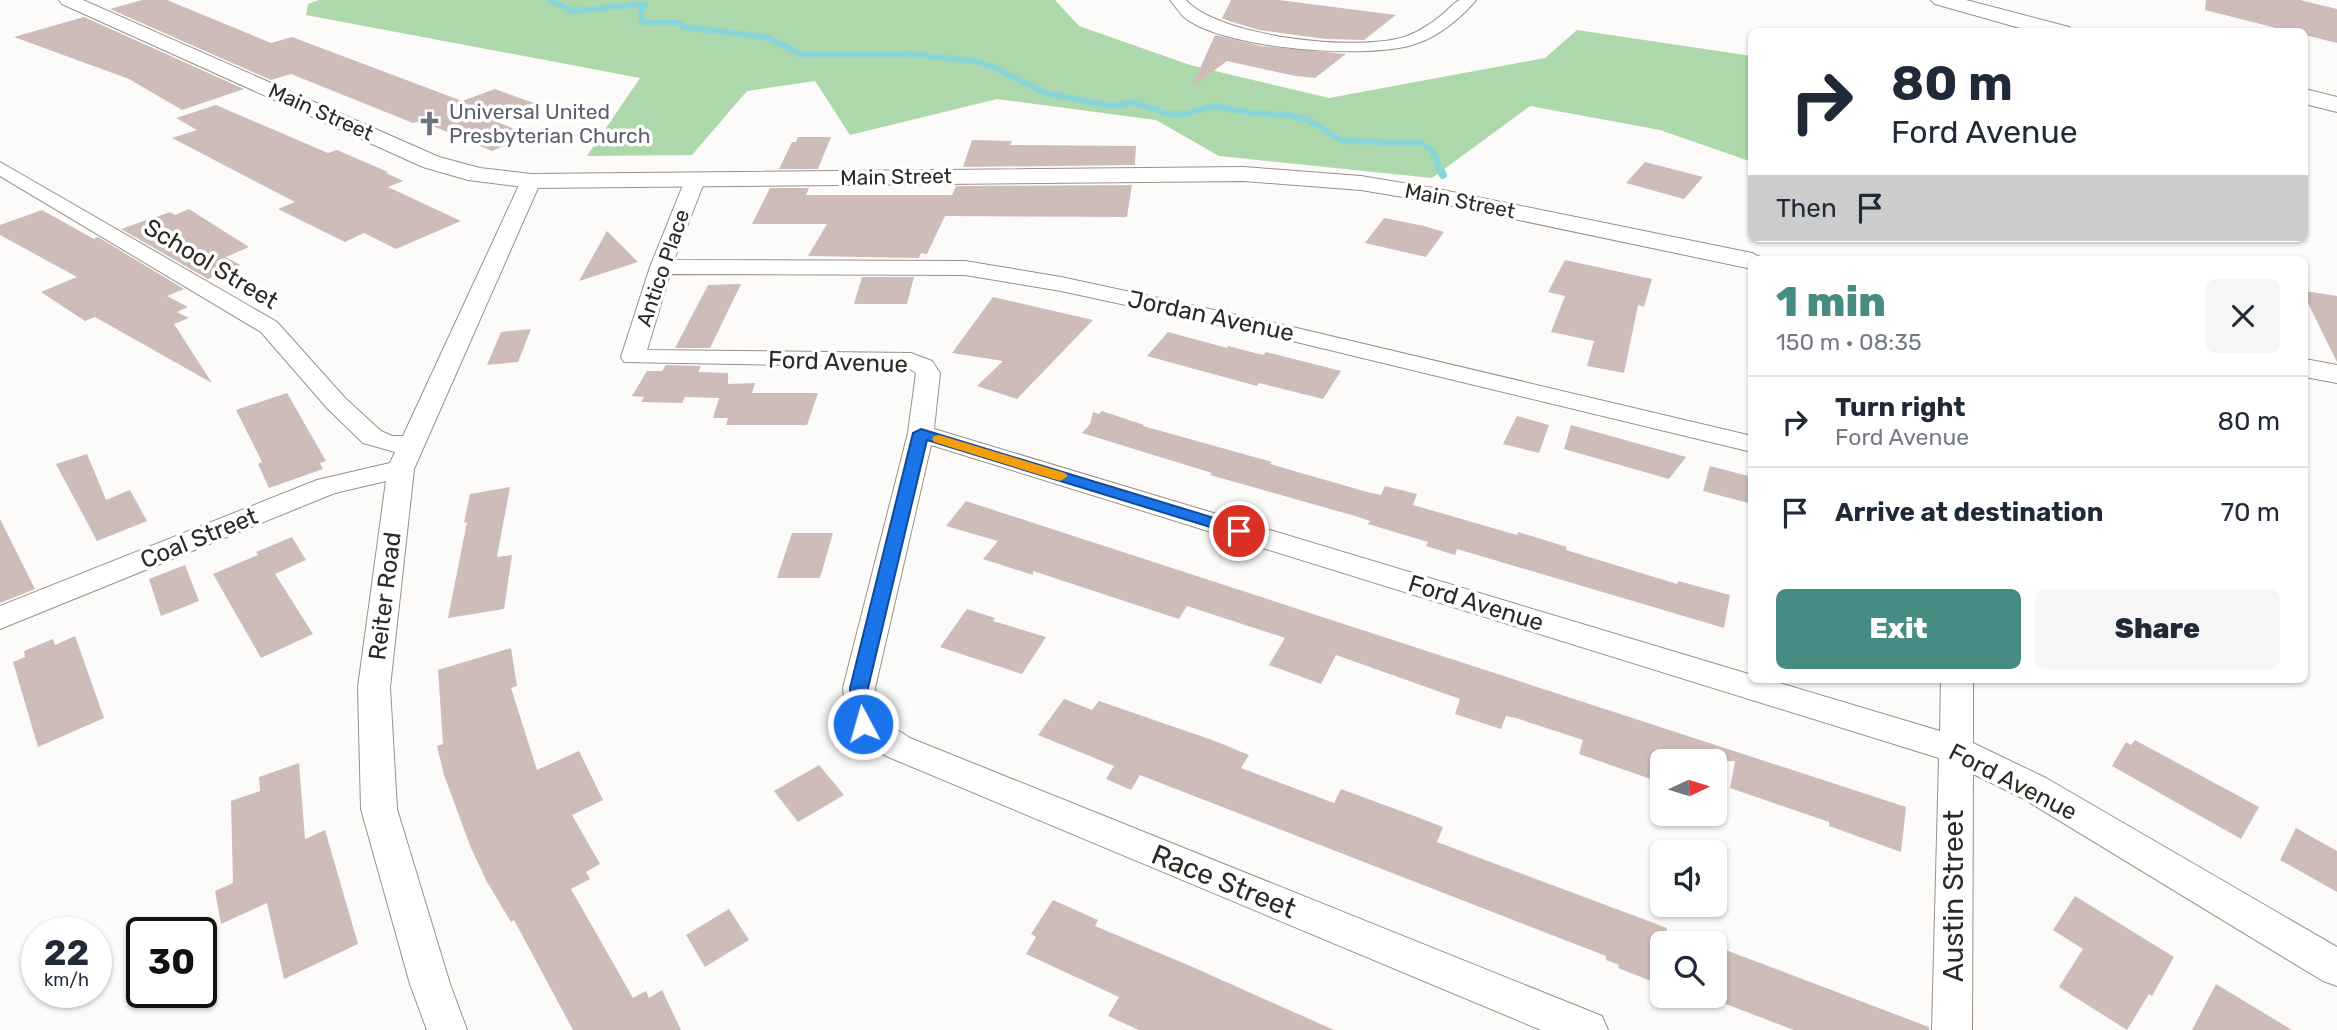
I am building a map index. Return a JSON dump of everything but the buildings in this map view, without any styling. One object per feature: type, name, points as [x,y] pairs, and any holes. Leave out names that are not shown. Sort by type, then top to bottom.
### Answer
[{"type":"main road","points":[[1942,0],[2046,28]]},
{"type":"main road","points":[[2308,97],[2337,105]]},
{"type":"street","name":"Main Street","points":[[68,0],[459,173],[531,181],[1244,174],[1361,183],[1433,195],[1748,260]]},
{"type":"street","points":[[1178,0],[1183,10],[1194,18],[1217,26],[1291,44],[1333,48],[1402,43],[1430,33],[1468,0]]},
{"type":"street","name":"School Street","points":[[0,168],[269,327],[336,403],[372,437],[389,444],[406,457]]},
{"type":"street","name":"Antico Place","points":[[633,357],[661,267],[695,180]]},
{"type":"street","name":"Reiter Road","points":[[447,1030],[430,984],[379,809],[374,687],[406,457],[531,181]]},
{"type":"street","name":"Jordan Avenue","points":[[661,267],[965,268],[1061,284],[1271,329],[1748,443]]},
{"type":"street","name":"Ford Avenue","points":[[633,357],[911,360],[923,366],[928,373],[921,433],[1954,749],[2034,788],[2337,968]]},
{"type":"street","points":[[2308,369],[2337,374]]},
{"type":"street","name":"Race Street","points":[[921,433],[859,688],[863,724],[898,747],[1588,1030]]},
{"type":"street","name":"Coal Street","points":[[0,618],[327,486],[406,457]]},
{"type":"street","name":"Austin Street","points":[[1952,1030],[1957,683]]},
{"type":"green space","points":[[319,0],[1055,0],[1079,26],[1190,65],[1329,98],[1545,58],[1577,30],[1748,55],[1748,161],[1660,130],[1530,106],[1432,178],[1219,156],[1156,120],[997,99],[850,135],[815,81],[747,91],[692,155],[587,156],[640,78],[306,15],[308,4]]},
{"type":"waterway","points":[[549,0],[572,11],[645,4],[640,14],[644,23],[679,23],[684,27],[766,37],[803,55],[910,54],[975,61],[991,66],[1045,93],[1112,106],[1134,102],[1168,114],[1187,114],[1213,106],[1252,113],[1289,115],[1308,120],[1343,141],[1421,143],[1432,150],[1442,173]]},
{"type":"slow traffic","points":[[939,439],[1060,476]]},
{"type":"place","name":"Universal United Presbyterian Church","points":[[429,124]]},
{"type":"route","points":[[863,724],[859,688],[921,433],[1239,531]]}]
